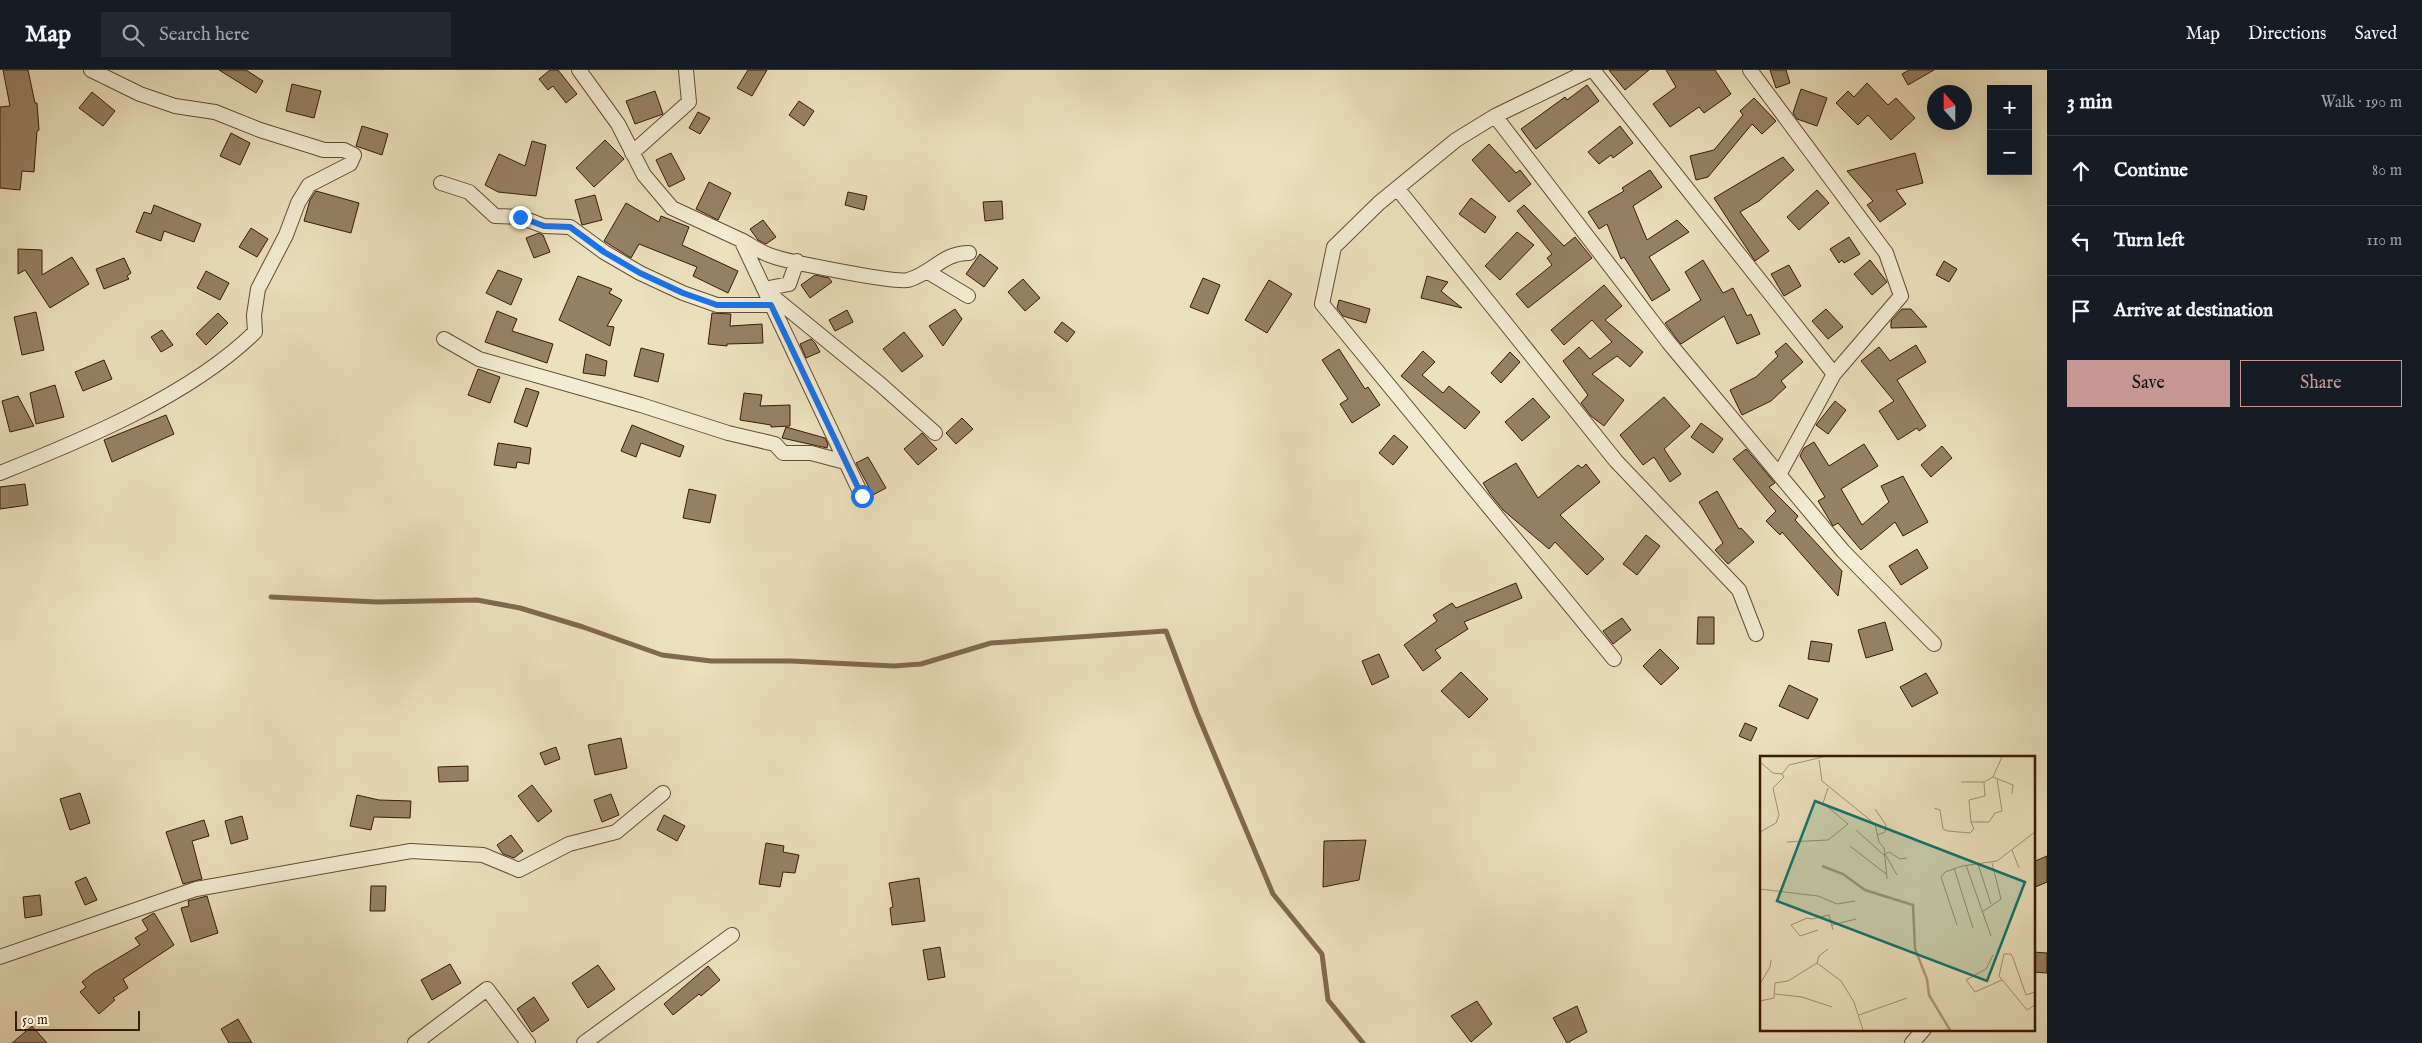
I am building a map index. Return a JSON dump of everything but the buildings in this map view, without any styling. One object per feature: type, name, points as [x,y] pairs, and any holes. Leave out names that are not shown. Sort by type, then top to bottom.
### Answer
[{"type":"street","points":[[0,473],[111,425],[200,376],[232,354],[255,332],[254,315],[258,289],[309,185],[350,164],[354,155],[344,150],[324,150],[260,130],[215,112],[175,106],[140,94],[91,70]]},
{"type":"street","points":[[579,70],[618,124],[644,175],[672,208],[771,256],[883,279],[906,281],[928,272],[950,255],[969,253]]},
{"type":"street","points":[[632,153],[690,102],[686,70]]},
{"type":"street","points":[[1614,659],[1322,304],[1334,247],[1397,188],[1456,140],[1495,116],[1592,70],[1834,374]]},
{"type":"street","points":[[1750,70],[1886,253],[1901,296],[1834,374],[1780,473]]},
{"type":"street","points":[[1495,116],[1668,343],[1780,473],[1843,551],[1934,644]]},
{"type":"street","points":[[441,182],[469,192],[495,216],[520,217],[544,226],[570,227],[604,252],[640,273],[683,293],[717,305],[771,305]]},
{"type":"street","points":[[1397,188],[1616,461],[1739,590],[1756,634]]},
{"type":"street","points":[[741,240],[862,496]]},
{"type":"street","points":[[764,289],[790,284],[797,261]]},
{"type":"street","points":[[928,272],[968,296]]},
{"type":"street","points":[[764,289],[880,384],[935,433]]},
{"type":"street","points":[[444,339],[479,359],[641,405],[728,433],[775,444],[783,453],[811,453],[845,462]]},
{"type":"street","points":[[0,957],[196,889],[336,864],[410,852],[483,855],[519,870],[569,844],[616,832],[663,793]]},
{"type":"street","points":[[584,1043],[732,935]]},
{"type":"street","points":[[415,1043],[487,989],[528,1043]]},
{"type":"street","points":[[1912,1043],[1923,1030]]},
{"type":"waterway","points":[[271,597],[377,602],[477,600],[520,608],[583,627],[662,655],[711,661],[791,661],[894,666],[921,664],[991,643],[1166,631],[1197,713],[1273,894],[1322,954],[1328,1000],[1363,1043]]},
{"type":"route","points":[[520,217],[544,226],[570,227],[604,252],[640,273],[683,293],[717,305],[771,305],[862,496]]}]
